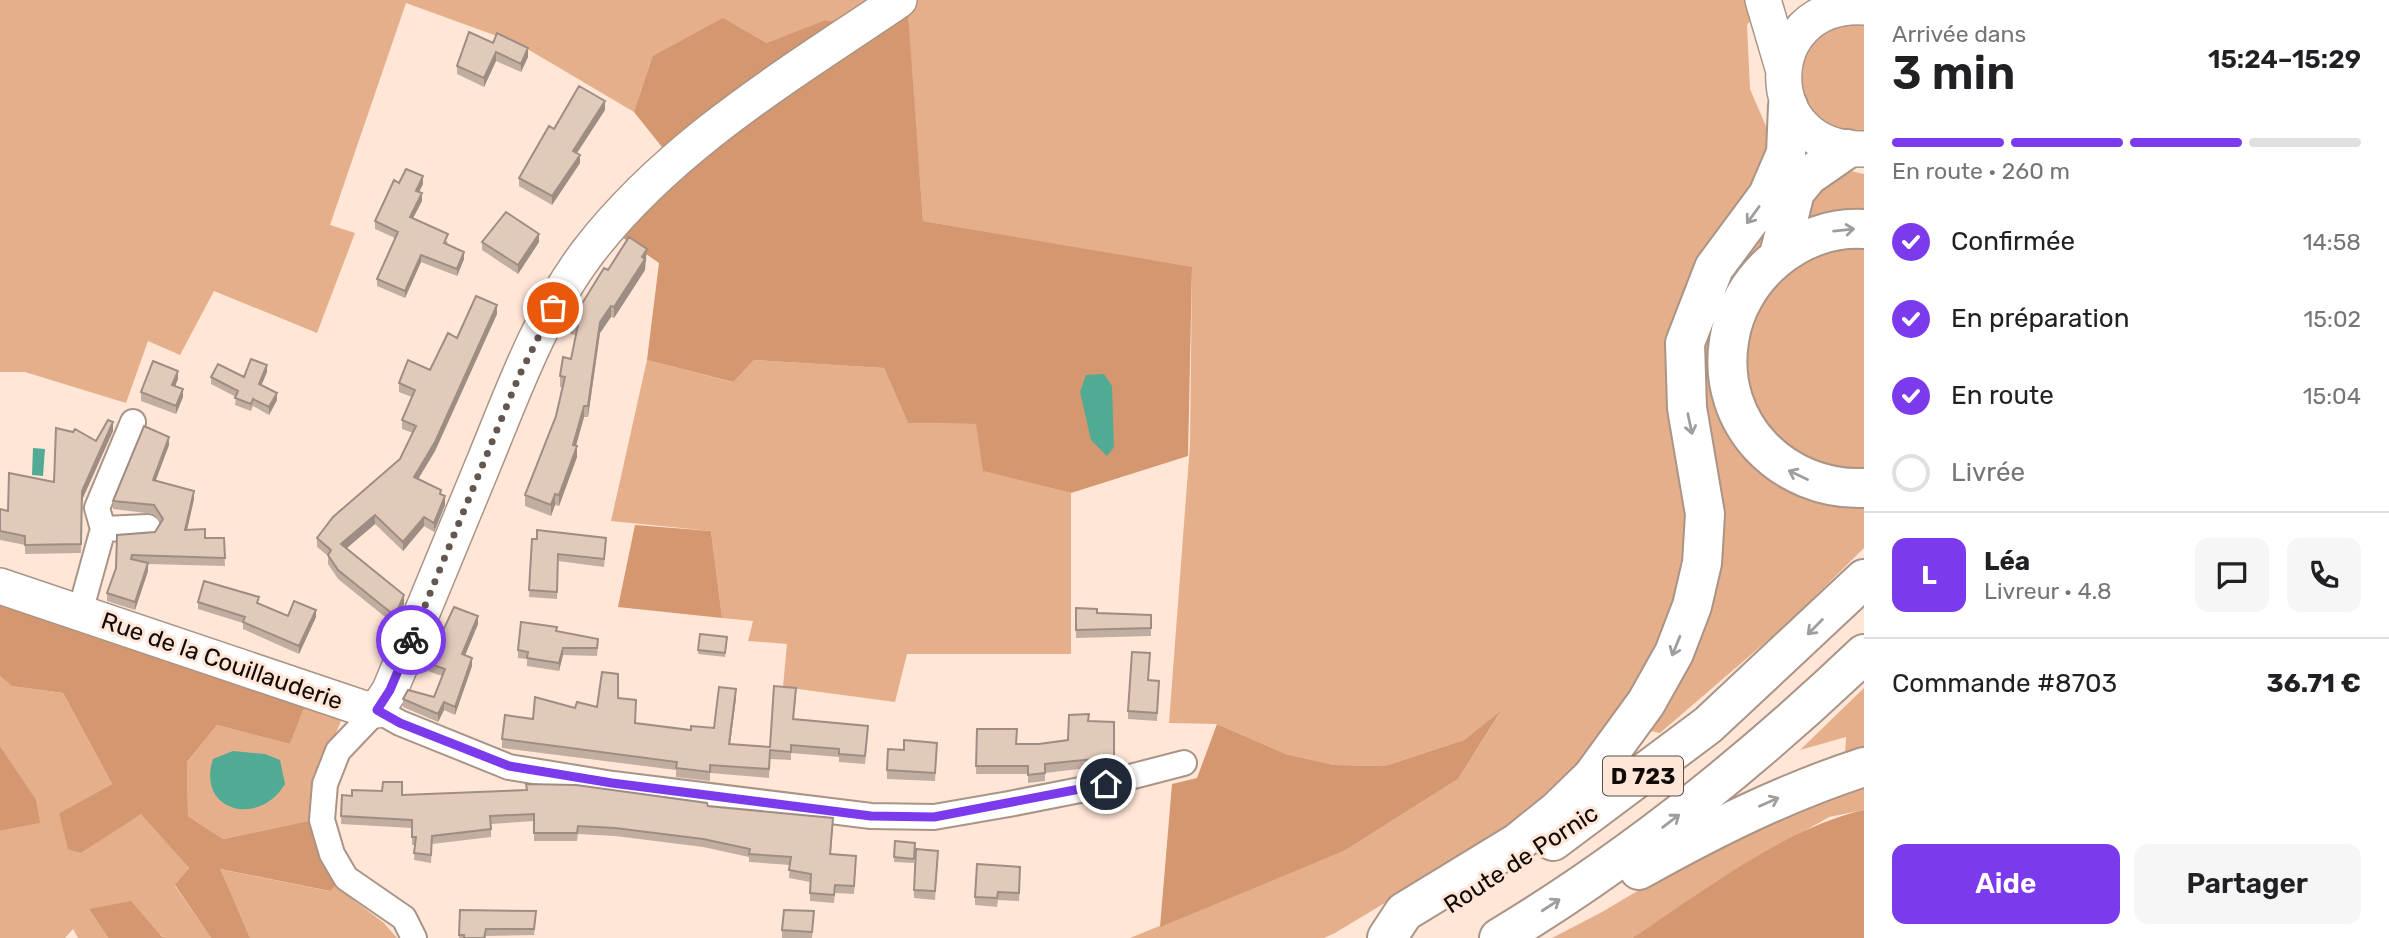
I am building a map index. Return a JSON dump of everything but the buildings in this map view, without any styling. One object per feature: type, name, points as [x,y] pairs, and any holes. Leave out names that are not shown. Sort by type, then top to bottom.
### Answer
[{"type":"highway","points":[[1387,938],[1404,912],[1517,843],[1584,785],[1628,731],[1674,653],[1692,606],[1702,563],[1705,514],[1687,408],[1685,344],[1714,268],[1768,195],[1786,153],[1788,106]]},
{"type":"highway","points":[[1779,255],[1795,192],[1808,176],[1860,149]]},
{"type":"highway","points":[[1864,229],[1833,231],[1797,244],[1779,255],[1762,272],[1748,292],[1732,326],[1728,364],[1737,405],[1760,446],[1793,474],[1835,487],[1864,488]]},
{"type":"highway","name":"Route de Pornic","points":[[1395,938],[1511,869],[1649,772],[1744,694],[1864,579]]},
{"type":"highway","name":"D 723","points":[[1499,938],[1596,876],[1751,757],[1864,654]]},
{"type":"highway","points":[[1596,876],[1637,871],[1721,823],[1821,781],[1864,767]]},
{"type":"street","points":[[414,938],[404,918],[346,878],[332,854],[322,820],[325,784],[338,751],[377,710],[390,690],[519,376],[564,289],[589,251],[649,186],[705,134],[899,0]]},
{"type":"street","points":[[1763,0],[1783,68],[1783,87],[1788,106],[1807,132],[1821,141],[1860,149]]},
{"type":"street","points":[[1783,68],[1790,48],[1801,30],[1808,6],[1864,7]]},
{"type":"street","name":"Rue de la Couillauderie","points":[[80,612],[103,529],[97,508],[132,422]]},
{"type":"street","points":[[103,529],[148,527]]},
{"type":"street","name":"Rue de la Couillauderie","points":[[0,586],[362,708],[377,710],[400,723],[509,766],[612,783],[871,816],[934,817],[1080,790],[1184,763]]},
{"type":"shaded area","points":[[0,0],[1767,0],[1747,25],[1750,89],[1766,126],[1807,161],[1864,174],[1864,548],[1789,622],[1660,733],[1617,724],[1561,788],[1481,845],[1335,933],[1324,938],[1130,938],[1344,851],[1458,779],[1500,713],[1464,740],[1385,766],[1334,765],[1286,754],[1217,724],[1169,723],[1190,444],[1192,268],[923,221],[907,15],[879,27],[825,20],[766,43],[654,56],[634,112],[519,44],[406,3],[330,225],[355,233],[317,333],[214,291],[180,355],[148,341],[126,403],[25,372],[0,372]]},
{"type":"shaded area","points":[[908,14],[923,221],[1192,267],[1188,456],[1071,493],[983,471],[976,424],[908,423],[884,368],[754,360],[733,382],[647,360],[659,263],[619,235],[678,167],[634,112],[653,56],[723,18],[766,43],[825,20],[879,27]]},
{"type":"shaded area","points":[[1864,19],[1864,130],[1834,129],[1805,109],[1795,58],[1816,28]]},
{"type":"shaded area","points":[[647,360],[732,382],[754,360],[884,368],[908,423],[977,424],[984,471],[1071,493],[1071,654],[907,654],[895,702],[783,687],[787,644],[748,641],[753,621],[722,618],[711,531],[611,521]]},
{"type":"shaded area","points":[[635,525],[711,531],[722,618],[618,607]]},
{"type":"shaded area","points":[[0,598],[306,703],[290,744],[217,725],[187,762],[188,816],[223,839],[313,820],[313,838],[335,886],[330,891],[220,869],[250,938],[211,938],[175,885],[189,868],[141,814],[81,853],[68,849],[59,813],[112,784],[63,693],[12,686],[0,676]]},
{"type":"shaded area","points":[[0,676],[13,686],[63,693],[112,784],[59,813],[81,853],[141,813],[189,868],[175,886],[211,938],[168,938],[89,909],[108,938],[78,938],[73,929],[65,938],[0,938],[0,831],[39,823],[36,799],[0,746]]},
{"type":"shaded area","points":[[1864,688],[1864,810],[1829,817],[1742,867],[1632,938],[1552,938],[1602,912],[1738,831],[1843,788],[1846,737],[1800,750]]},
{"type":"shaded area","points":[[306,703],[343,716],[313,788],[313,820],[223,839],[188,816],[187,762],[217,725],[290,744]]},
{"type":"shaded area","points":[[1501,711],[1458,779],[1344,851],[1160,927],[1172,784],[1197,778],[1217,724],[1286,754],[1334,765],[1385,766],[1464,740]]},
{"type":"shaded area","points":[[0,746],[36,799],[40,823],[0,831]]},
{"type":"shaded area","points":[[1864,810],[1864,938],[1632,938],[1774,846],[1834,819]]},
{"type":"shaded area","points":[[219,869],[329,891],[335,886],[384,923],[397,938],[250,938]]},
{"type":"shaded area","points":[[131,901],[161,936],[168,938],[108,938],[89,909]]},
{"type":"water","points":[[1104,374],[1112,386],[1114,447],[1107,456],[1091,440],[1080,392],[1086,375]]},
{"type":"water","points":[[33,448],[45,449],[43,476],[32,475]]},
{"type":"water","points":[[233,751],[265,754],[280,760],[285,784],[274,798],[260,806],[246,809],[233,808],[221,801],[213,791],[210,777],[213,759]]},
{"type":"way so far","points":[[411,640],[519,376],[553,308]]},
{"type":"route","points":[[411,640],[390,690],[377,710],[400,723],[509,766],[612,783],[871,816],[934,817],[1106,784]]}]
